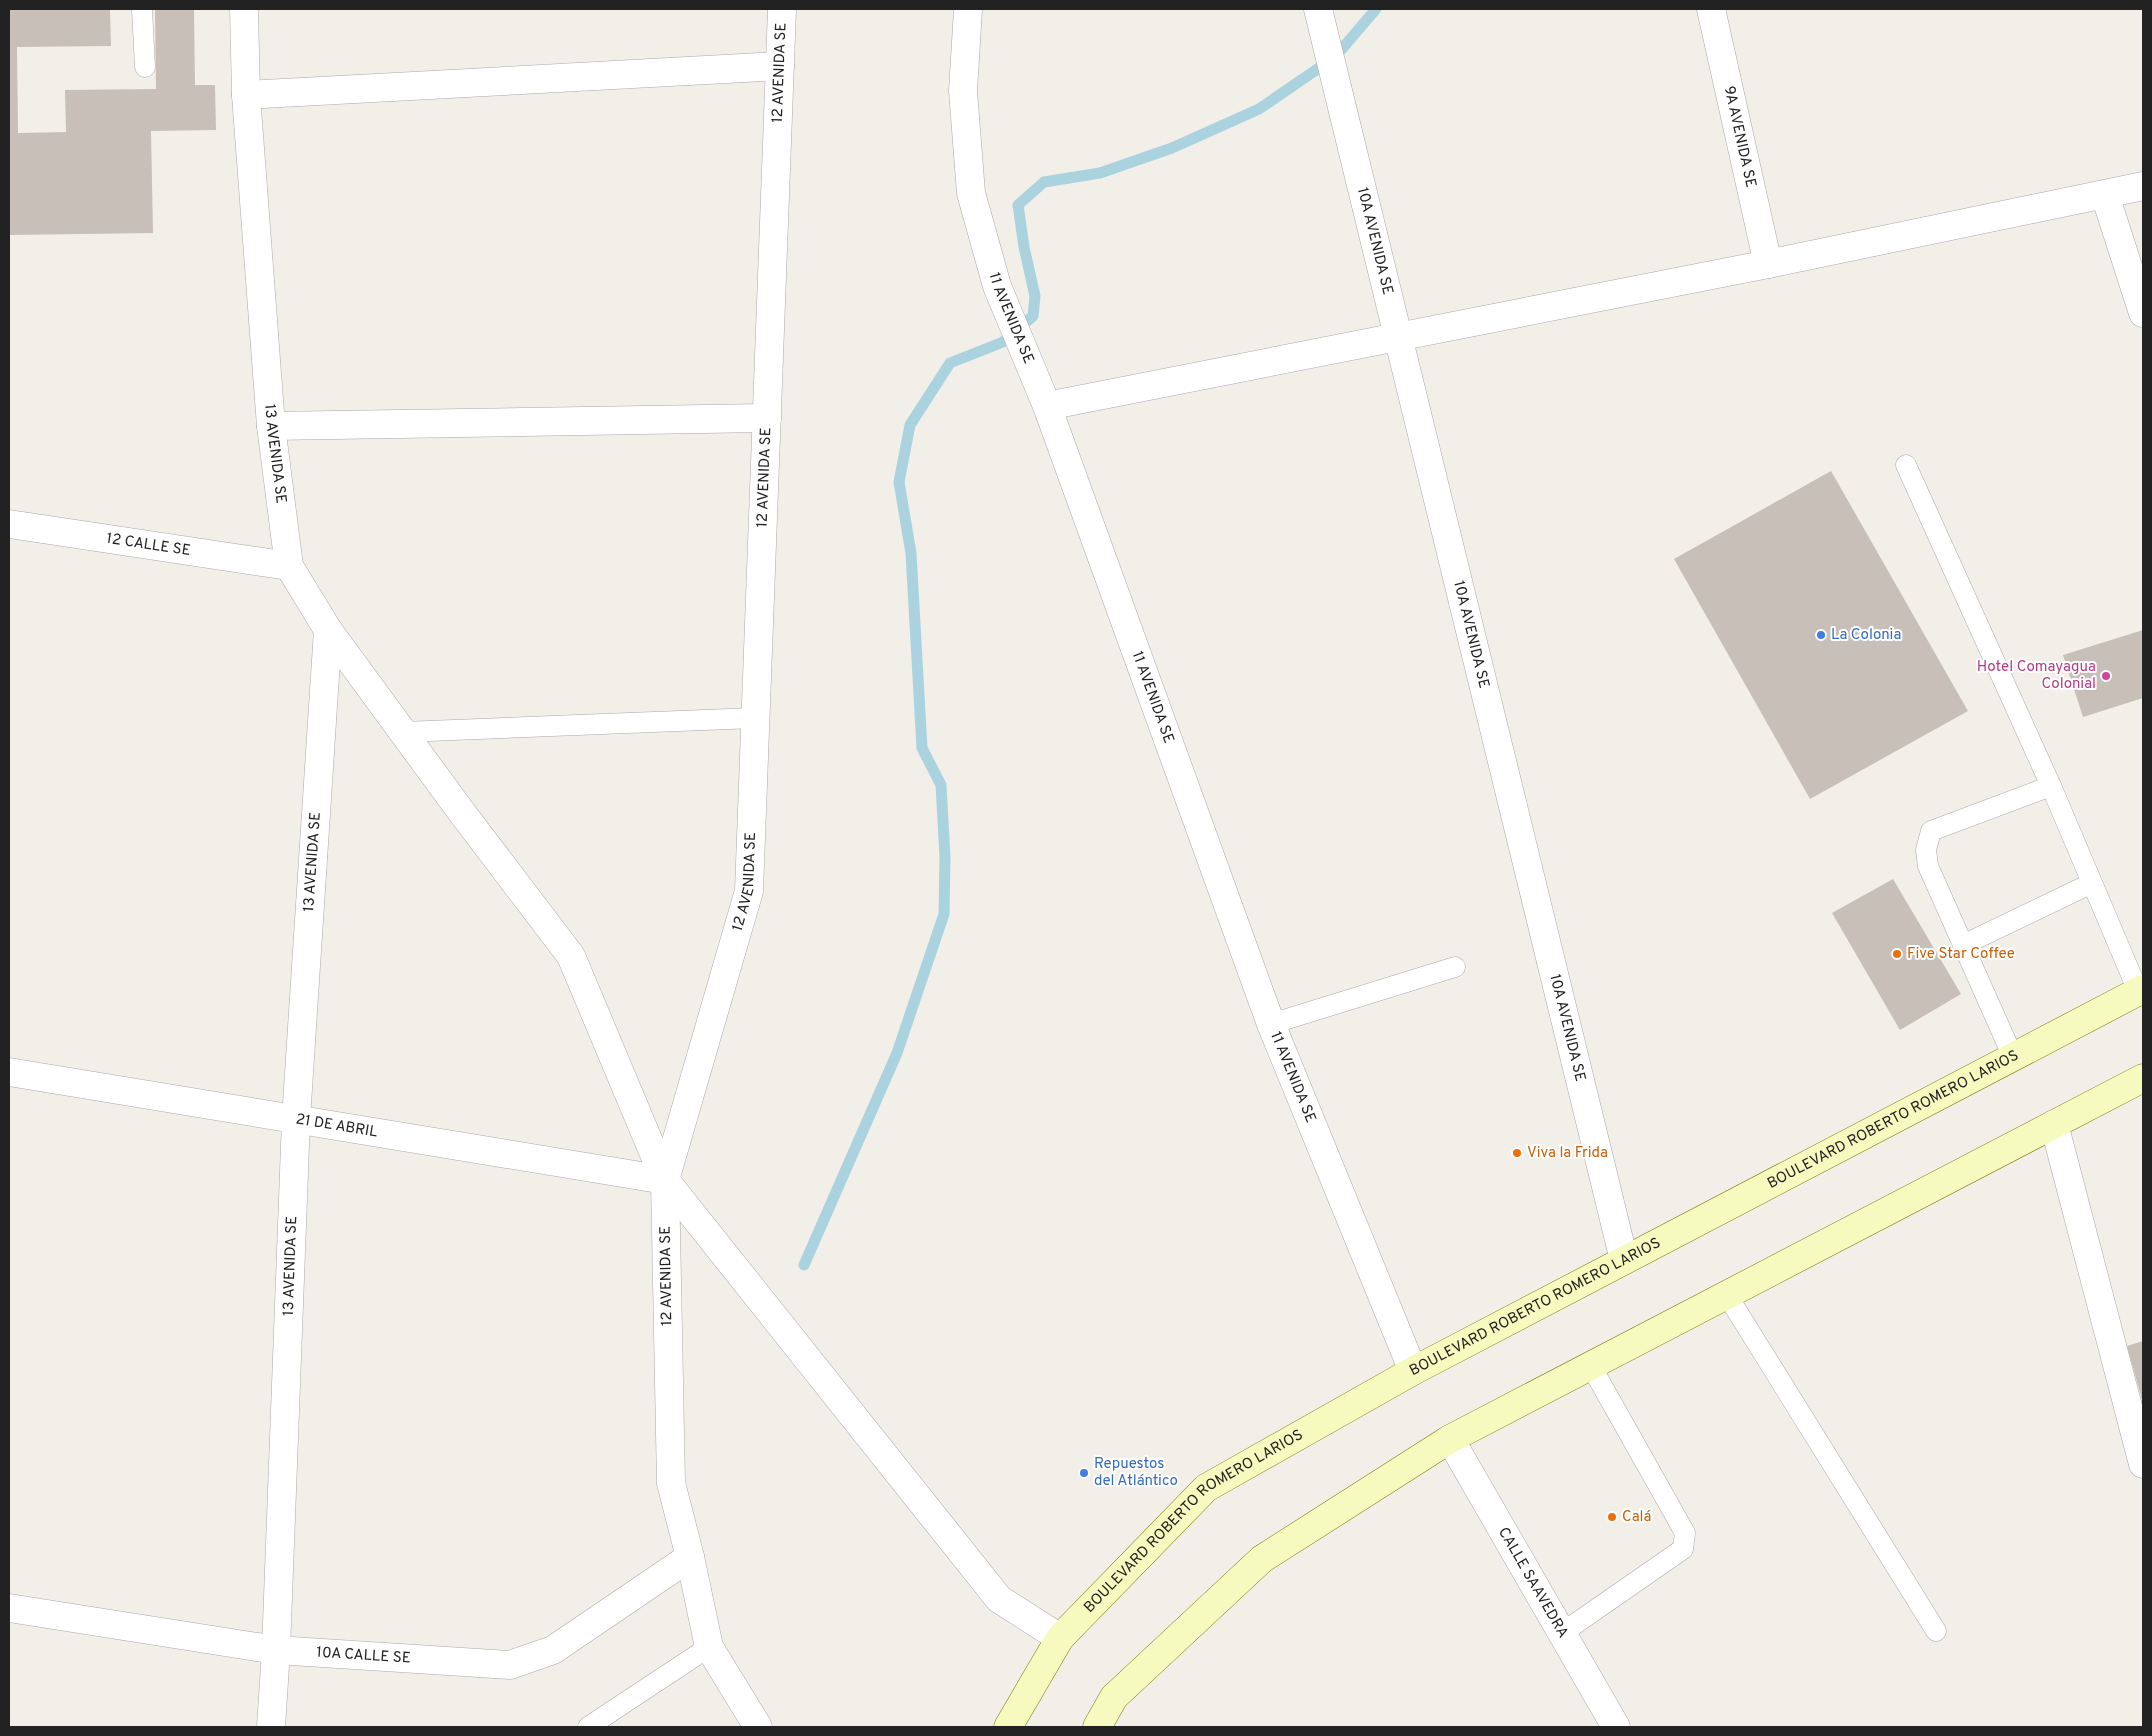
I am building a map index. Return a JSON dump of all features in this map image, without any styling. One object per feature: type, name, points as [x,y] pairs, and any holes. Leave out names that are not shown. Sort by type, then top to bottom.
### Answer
[{"type":"main road","name":"BOULEVARD ROBERTO ROMERO LARIOS","points":[[1008,1727],[1060,1638],[1206,1488],[1413,1371],[2141,990]]},
{"type":"main road","points":[[1097,1727],[1114,1697],[1262,1559],[1450,1439],[2143,1078]]},
{"type":"street","name":"13 AVENIDA SE","points":[[244,9],[246,95],[271,426],[289,566],[328,630],[296,1119],[272,1727]]},
{"type":"street","name":"12 AVENIDA SE","points":[[758,1727],[709,1647],[690,1557],[671,1483],[665,1180],[749,891],[782,9]]},
{"type":"street","name":"11 AVENIDA SE","points":[[968,9],[963,91],[971,193],[997,286],[1047,406],[1271,1024],[1413,1371]]},
{"type":"street","name":"10A AVENIDA SE","points":[[1318,9],[1624,1260]]},
{"type":"street","name":"9A AVENIDA SE","points":[[1711,9],[1768,264]]},
{"type":"street","points":[[246,95],[780,66]]},
{"type":"street","points":[[1047,406],[1768,264],[2143,186]]},
{"type":"street","points":[[2106,195],[2143,313]]},
{"type":"street","points":[[271,426],[767,418]]},
{"type":"street","name":"12 CALLE SE","points":[[9,524],[289,566]]},
{"type":"street","points":[[328,630],[572,956],[665,1180],[1000,1599],[1060,1638]]},
{"type":"street","name":"21 DE ABRIL","points":[[9,1072],[665,1180]]},
{"type":"street","points":[[2054,1124],[2143,1464]]},
{"type":"street","name":"CALLE SAAVEDRA","points":[[1450,1439],[1616,1727]]},
{"type":"street","name":"10A CALLE SE","points":[[9,1608],[276,1650],[510,1664],[553,1650],[690,1557]]},
{"type":"lane","points":[[142,9],[145,67]]},
{"type":"lane","points":[[1906,465],[2141,990]]},
{"type":"lane","points":[[403,732],[756,718]]},
{"type":"lane","points":[[2013,1057],[1928,866],[1926,850],[1932,831],[2051,786]]},
{"type":"lane","points":[[1963,945],[2092,883]]},
{"type":"lane","points":[[1271,1024],[1455,967]]},
{"type":"lane","points":[[1727,1295],[1936,1631]]},
{"type":"lane","points":[[1562,1633],[1683,1549],[1686,1533],[1591,1366]]},
{"type":"lane","points":[[588,1727],[709,1647]]},
{"type":"building","points":[[9,9],[110,9],[111,46],[17,47],[18,133],[66,132],[65,90],[156,89],[155,9],[194,9],[195,85],[215,85],[216,130],[151,131],[153,233],[9,235]]},
{"type":"building","name":"La Colonia","points":[[1831,471],[1968,711],[1810,799],[1674,559]]},
{"type":"building","name":"Hotel Comayagua Colonial","points":[[2143,630],[2143,698],[2083,717],[2063,655]]},
{"type":"building","name":"Five Star Coffee","points":[[1893,879],[1961,994],[1900,1030],[1832,913]]},
{"type":"building","points":[[2143,1341],[2143,1403],[2127,1346]]},
{"type":"waterway","points":[[804,1265],[897,1053],[944,914],[945,857],[941,785],[922,748],[911,553],[899,482],[910,425],[950,363],[1003,342],[1033,316],[1035,296],[1024,247],[1018,205],[1044,182],[1100,173],[1172,148],[1259,109],[1335,57],[1376,9]]},
{"type":"place","name":"La Colonia","points":[[1821,635]]},
{"type":"place","name":"Hotel Comayagua Colonial","points":[[2106,676]]},
{"type":"place","name":"Five Star Coffee","points":[[1897,954]]},
{"type":"place","name":"Viva la Frida","points":[[1517,1153]]},
{"type":"place","name":"Repuestos del Atlántico","points":[[1084,1473]]},
{"type":"place","name":"Calá","points":[[1612,1517]]}]
